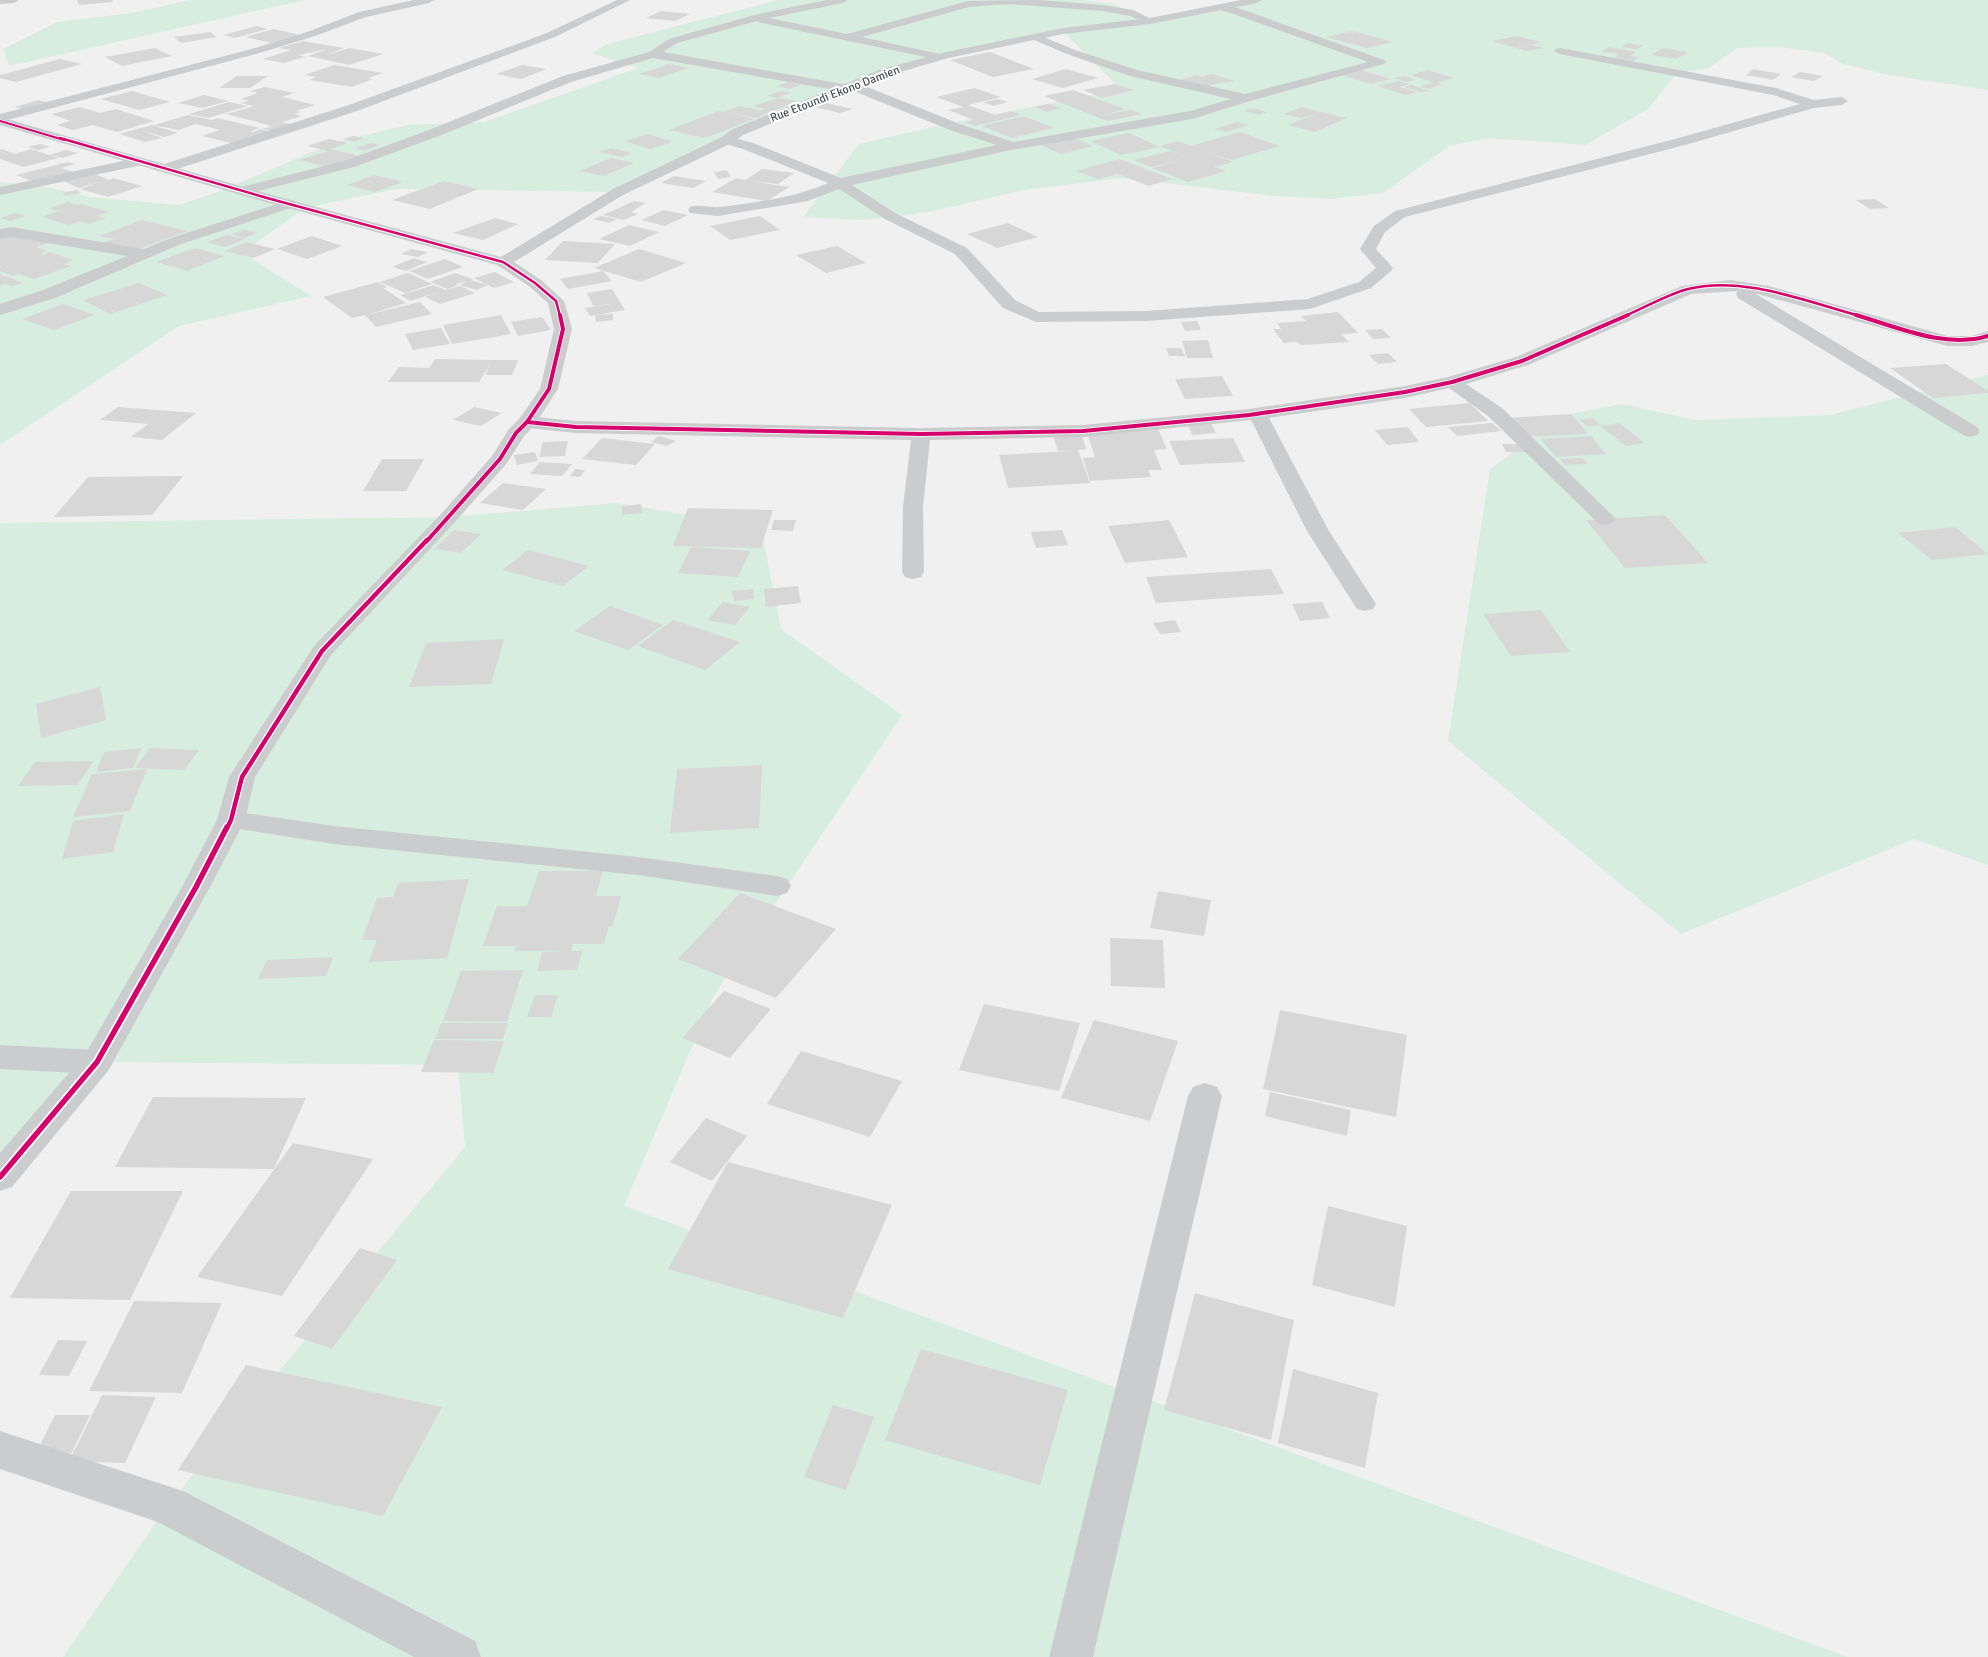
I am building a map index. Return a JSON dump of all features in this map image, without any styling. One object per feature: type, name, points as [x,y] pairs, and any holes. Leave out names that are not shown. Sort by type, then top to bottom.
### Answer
[{"type":"street","points":[[0,1],[14,0]]},
{"type":"street","points":[[0,119],[252,52],[311,34],[363,14],[429,0]]},
{"type":"street","points":[[166,168],[353,108],[551,35],[625,0]]},
{"type":"street","points":[[242,191],[348,164],[434,133],[567,79],[653,54],[673,41],[754,18],[843,0]]},
{"type":"street","points":[[846,38],[968,4],[1009,0],[1103,8],[1133,13],[1150,21]]},
{"type":"street","name":"Rue Etoundi Ekono Damien","points":[[503,262],[618,192],[727,140],[738,132],[883,73],[940,57],[1063,31],[1150,21],[1217,4],[1233,4],[1257,0]]},
{"type":"street","points":[[767,2],[795,9]]},
{"type":"street","points":[[695,210],[718,212],[808,197],[840,184],[1011,146],[1192,115],[1246,98],[1380,62],[1217,4]]},
{"type":"street","points":[[754,18],[940,57]]},
{"type":"street","points":[[1036,37],[1070,52],[1134,73],[1246,98]]},
{"type":"street","points":[[1560,51],[1776,92],[1813,104]]},
{"type":"street","points":[[653,54],[850,87],[955,128],[1011,146]]},
{"type":"street","points":[[727,140],[748,146],[840,184],[890,216],[961,252],[1009,304],[1036,317],[1146,316],[1310,304],[1365,285],[1385,268],[1368,249],[1379,229],[1400,214],[1689,140],[1813,104],[1842,101]]},
{"type":"street","points":[[0,119],[138,162],[166,168],[288,204],[503,262],[535,283],[556,301],[563,329],[549,389],[527,422],[516,433],[500,459],[449,517],[322,651],[242,777],[231,820],[196,887],[97,1062],[0,1177]]},
{"type":"street","points":[[0,190],[138,162]]},
{"type":"street","points":[[0,310],[50,294],[176,241],[288,204]]},
{"type":"street","points":[[0,234],[11,232],[146,254]]},
{"type":"street","points":[[527,422],[576,427],[921,434],[1083,431],[1257,414],[1405,392],[1452,382],[1522,361],[1688,289],[1730,285],[1763,289],[1947,341],[1972,341],[1988,336]]},
{"type":"street","points":[[1730,285],[1970,430]]},
{"type":"street","points":[[1452,382],[1495,412],[1605,519]]},
{"type":"street","points":[[1257,414],[1318,531],[1365,604]]},
{"type":"street","points":[[913,572],[914,507],[921,434]]},
{"type":"street","points":[[231,820],[334,835],[638,866],[777,886]]},
{"type":"street","points":[[0,1057],[97,1062]]},
{"type":"street","points":[[1071,1657],[1205,1096]]},
{"type":"street","points":[[0,1450],[168,1505],[459,1657]]},
{"type":"green space","points":[[191,0],[304,0],[9,66],[3,49],[57,22],[132,13]]},
{"type":"green space","points":[[779,0],[1084,0],[1113,4],[1150,21],[1248,0],[1988,0],[1988,90],[1884,74],[1843,64],[1824,53],[1780,47],[1737,48],[1709,68],[1677,73],[1648,109],[1585,145],[1488,138],[1449,146],[1383,193],[1331,199],[1275,196],[1121,178],[1024,190],[928,212],[865,220],[803,217],[859,144],[932,127],[1120,89],[1063,31],[946,55],[883,73],[738,132],[618,192],[396,189],[305,208],[242,253],[311,296],[179,326],[0,445],[0,182],[51,188],[90,197],[179,205],[223,190],[333,143],[407,125],[484,122],[638,68],[592,53],[607,44]]},
{"type":"green space","points":[[1988,375],[1988,865],[1914,839],[1681,934],[1448,741],[1490,469],[1564,415],[1622,404],[1695,420],[1830,415]]},
{"type":"green space","points":[[617,503],[761,528],[781,629],[902,715],[714,995],[624,1206],[1847,1657],[63,1657],[168,1505],[465,1147],[458,1065],[97,1062],[0,1177],[0,523],[449,517]]},
{"type":"building","points":[[77,0],[112,0],[113,2],[79,5]]},
{"type":"building","points":[[661,11],[690,14],[675,21],[646,18]]},
{"type":"building","points":[[256,26],[268,29],[235,38],[223,35]]},
{"type":"building","points":[[274,29],[300,35],[271,43],[245,37]]},
{"type":"building","points":[[1352,31],[1393,42],[1367,48],[1326,37]]},
{"type":"building","points":[[210,32],[217,37],[181,43],[174,37]]},
{"type":"building","points":[[1517,36],[1541,42],[1522,47],[1533,45],[1543,48],[1526,51],[1492,41]]},
{"type":"building","points":[[303,41],[344,48],[325,55],[350,48],[383,54],[349,65],[308,56],[327,49],[298,55],[305,57],[284,63],[263,59],[291,50],[278,48]]},
{"type":"building","points":[[1628,43],[1643,46],[1637,49],[1622,47]]},
{"type":"building","points":[[1608,47],[1636,52],[1630,56],[1638,57],[1634,61],[1614,58],[1619,54],[1602,52]]},
{"type":"building","points":[[155,48],[172,56],[122,66],[105,57]]},
{"type":"building","points":[[1663,48],[1688,52],[1677,59],[1651,55]]},
{"type":"building","points":[[990,52],[1034,69],[993,77],[950,60]]},
{"type":"building","points":[[60,59],[82,64],[16,82],[0,78],[0,75]]},
{"type":"building","points":[[669,64],[688,68],[659,78],[639,74]]},
{"type":"building","points":[[334,65],[383,73],[368,78],[373,79],[352,87],[309,80],[317,77],[304,75]]},
{"type":"building","points":[[522,65],[546,69],[521,79],[496,74]]},
{"type":"building","points":[[1066,69],[1098,78],[1063,88],[1032,79]]},
{"type":"building","points":[[1753,69],[1781,74],[1773,80],[1746,75]]},
{"type":"building","points":[[1360,70],[1391,79],[1371,84],[1341,75]]},
{"type":"building","points":[[1428,70],[1454,78],[1436,83],[1410,75]]},
{"type":"building","points":[[1800,72],[1823,76],[1814,81],[1791,77]]},
{"type":"building","points":[[1211,74],[1235,81],[1196,89],[1172,82],[1197,75],[1202,77]]},
{"type":"building","points":[[237,76],[268,76],[250,88],[219,88]]},
{"type":"building","points":[[1404,76],[1416,80],[1406,82],[1394,78]]},
{"type":"building","points":[[1399,81],[1409,84],[1399,87],[1417,92],[1406,95],[1377,86]]},
{"type":"building","points":[[788,82],[801,85],[789,89],[777,86]]},
{"type":"building","points":[[1433,82],[1442,84],[1429,89],[1419,87]]},
{"type":"building","points":[[1115,84],[1134,90],[1102,98],[1083,90]]},
{"type":"building","points":[[1411,85],[1429,91],[1421,92],[1404,87]]},
{"type":"building","points":[[265,87],[294,93],[282,97],[315,105],[296,111],[301,112],[294,114],[302,116],[282,122],[293,125],[273,131],[262,129],[272,126],[226,114],[254,106],[240,103],[249,101],[241,99],[257,93],[250,91]]},
{"type":"building","points":[[975,88],[1001,97],[968,105],[995,115],[1011,111],[1021,115],[975,126],[965,122],[974,120],[948,110],[963,107],[936,97]]},
{"type":"building","points":[[1073,90],[1125,109],[1100,116],[1131,110],[1142,114],[1107,121],[1044,96]]},
{"type":"building","points":[[132,91],[170,102],[139,110],[101,99]]},
{"type":"building","points":[[781,91],[791,93],[776,98],[766,96]]},
{"type":"building","points":[[204,95],[228,101],[202,108],[178,103]]},
{"type":"building","points":[[779,98],[797,101],[756,118],[727,112],[754,119],[705,138],[669,130],[718,111],[724,112],[738,106],[760,110],[754,113],[765,109],[752,106]]},
{"type":"building","points":[[998,99],[1008,102],[993,106],[983,102]]},
{"type":"building","points":[[38,100],[46,102],[23,109],[15,107]]},
{"type":"building","points":[[229,102],[248,106],[208,118],[189,114]]},
{"type":"building","points":[[826,103],[853,109],[840,113],[814,107]]},
{"type":"building","points":[[1048,104],[1061,108],[1047,112],[1034,107]]},
{"type":"building","points":[[80,107],[100,113],[116,109],[154,121],[117,132],[93,125],[73,130],[56,125],[85,117],[70,121],[51,114]]},
{"type":"building","points":[[1302,107],[1320,112],[1301,118],[1283,114]]},
{"type":"building","points":[[1251,108],[1267,112],[1260,115],[1244,111]]},
{"type":"building","points":[[1320,112],[1347,118],[1315,132],[1288,125]]},
{"type":"building","points":[[188,115],[212,120],[217,118],[260,128],[250,131],[253,132],[261,129],[272,132],[231,143],[202,136],[220,130],[196,124],[178,130],[154,125]]},
{"type":"building","points":[[1023,116],[1054,128],[1012,138],[982,126]]},
{"type":"building","points":[[1238,122],[1249,125],[1225,132],[1214,129]]},
{"type":"building","points":[[152,125],[178,133],[164,137],[144,131],[162,138],[145,142],[119,134]]},
{"type":"building","points":[[1240,132],[1280,146],[1231,160],[1207,152],[1233,162],[1214,167],[1226,171],[1188,182],[1152,168],[1176,161],[1151,167],[1134,160],[1171,151],[1195,160],[1160,146],[1178,141],[1191,146]]},
{"type":"building","points":[[1129,133],[1160,147],[1121,155],[1090,141]]},
{"type":"building","points":[[648,134],[673,142],[650,149],[625,141]]},
{"type":"building","points":[[353,136],[364,138],[354,142],[342,139]]},
{"type":"building","points":[[1072,137],[1093,146],[1061,154],[1040,145]]},
{"type":"building","points":[[329,139],[348,143],[331,149],[359,156],[326,167],[299,160],[328,151],[307,146]]},
{"type":"building","points":[[371,143],[380,145],[364,151],[355,148]]},
{"type":"building","points":[[40,144],[50,147],[38,150],[28,147]]},
{"type":"building","points":[[610,148],[632,153],[622,157],[599,152]]},
{"type":"building","points":[[31,149],[49,155],[66,150],[78,153],[62,158],[51,155],[58,158],[24,167],[0,159],[0,150],[15,154]]},
{"type":"building","points":[[611,158],[634,163],[604,176],[580,171]]},
{"type":"building","points":[[1119,159],[1172,179],[1148,186],[1118,174],[1098,179],[1076,171]]},
{"type":"building","points":[[68,162],[75,164],[61,168],[73,172],[37,183],[16,175]]},
{"type":"building","points":[[762,169],[794,173],[778,184],[749,181],[789,187],[767,201],[712,192],[736,178],[745,180]]},
{"type":"building","points":[[727,170],[731,177],[718,179],[714,172]]},
{"type":"building","points":[[90,172],[109,180],[113,178],[142,186],[108,197],[80,189],[100,182],[79,188],[61,180]]},
{"type":"building","points":[[374,175],[403,182],[375,192],[347,185]]},
{"type":"building","points":[[674,176],[706,181],[693,188],[661,183]]},
{"type":"building","points":[[444,181],[478,189],[459,197],[446,194],[458,197],[430,209],[392,200]]},
{"type":"building","points":[[77,190],[81,193],[66,196],[62,193]]},
{"type":"building","points":[[1875,199],[1889,208],[1870,209],[1856,200]]},
{"type":"building","points":[[634,201],[646,203],[631,212],[638,214],[624,220],[603,215]]},
{"type":"building","points":[[69,202],[109,212],[97,216],[106,218],[89,224],[80,221],[69,225],[42,217],[68,208],[57,211],[49,208]]},
{"type":"building","points":[[664,210],[688,215],[665,226],[641,220]]},
{"type":"building","points":[[15,213],[25,216],[10,221],[0,218]]},
{"type":"building","points":[[601,216],[617,219],[609,223],[593,219]]},
{"type":"building","points":[[760,216],[780,230],[730,240],[710,226]]},
{"type":"building","points":[[495,218],[518,224],[483,240],[453,233]]},
{"type":"building","points":[[142,220],[187,231],[128,253],[97,245],[114,239],[99,236]]},
{"type":"building","points":[[1008,223],[1038,237],[997,248],[967,234]]},
{"type":"building","points":[[629,225],[659,232],[630,246],[599,239]]},
{"type":"building","points":[[243,230],[257,233],[244,238],[231,234]]},
{"type":"building","points":[[7,231],[48,243],[36,247],[47,251],[39,254],[43,255],[50,252],[73,260],[63,264],[71,266],[34,279],[18,274],[13,276],[0,271],[0,267],[2,267],[0,266],[0,233]]},
{"type":"building","points":[[227,235],[245,239],[225,247],[207,242]]},
{"type":"building","points":[[312,236],[342,246],[307,259],[277,249]]},
{"type":"building","points":[[563,241],[615,244],[598,263],[545,260]]},
{"type":"building","points":[[246,242],[275,249],[253,258],[224,251]]},
{"type":"building","points":[[837,246],[866,263],[826,273],[796,255]]},
{"type":"building","points":[[194,248],[225,256],[187,271],[156,262]]},
{"type":"building","points":[[411,249],[428,252],[418,257],[401,254]]},
{"type":"building","points":[[639,249],[686,263],[641,282],[594,268]]},
{"type":"building","points":[[414,258],[427,262],[406,271],[392,267]]},
{"type":"building","points":[[445,259],[463,267],[428,279],[409,271]]},
{"type":"building","points":[[603,271],[612,281],[568,289],[560,279]]},
{"type":"building","points":[[495,272],[514,282],[494,288],[474,278]]},
{"type":"building","points":[[408,273],[432,284],[405,293],[380,282]]},
{"type":"building","points":[[455,273],[488,285],[477,290],[460,285],[467,281],[456,284],[458,285],[448,289],[430,282]]},
{"type":"building","points":[[0,274],[23,283],[12,286],[6,284],[0,286]]},
{"type":"building","points":[[378,282],[387,287],[383,288],[406,303],[366,315],[420,302],[432,314],[376,327],[365,315],[352,318],[323,297]]},
{"type":"building","points":[[139,283],[167,295],[110,314],[83,300]]},
{"type":"building","points":[[434,285],[445,290],[460,286],[475,293],[440,304],[425,297],[439,292],[410,301],[400,295]]},
{"type":"building","points":[[612,289],[625,310],[590,316],[585,308],[610,304],[593,306],[587,293]]},
{"type":"building","points":[[63,304],[95,315],[54,330],[22,319]]},
{"type":"building","points":[[1338,312],[1358,333],[1341,334],[1349,342],[1301,345],[1297,342],[1284,343],[1273,329],[1281,329],[1277,323],[1306,321],[1301,316]]},
{"type":"building","points":[[613,314],[613,320],[596,322],[595,315]]},
{"type":"building","points":[[501,315],[511,334],[452,344],[443,325]]},
{"type":"building","points":[[542,317],[551,330],[518,336],[511,322]]},
{"type":"building","points":[[1197,321],[1201,330],[1185,331],[1181,322]]},
{"type":"building","points":[[441,328],[450,344],[413,350],[405,334]]},
{"type":"building","points":[[1382,329],[1391,338],[1373,339],[1365,330]]},
{"type":"building","points":[[1208,340],[1213,358],[1187,358],[1182,341]]},
{"type":"building","points":[[1166,348],[1181,348],[1185,356],[1169,356]]},
{"type":"building","points":[[1388,353],[1397,362],[1378,364],[1369,355]]},
{"type":"building","points":[[435,359],[518,360],[512,375],[485,375],[491,363],[479,382],[388,382],[399,367],[429,368]]},
{"type":"building","points":[[1946,364],[1988,391],[1988,393],[1933,398],[1890,368]]},
{"type":"building","points":[[1222,376],[1233,396],[1185,399],[1175,379]]},
{"type":"building","points":[[1470,403],[1488,421],[1426,427],[1409,409]]},
{"type":"building","points":[[118,407],[196,413],[162,440],[131,437],[148,424],[100,420]]},
{"type":"building","points":[[474,407],[502,413],[481,426],[453,420]]},
{"type":"building","points":[[1571,414],[1588,434],[1524,437],[1508,418]]},
{"type":"building","points":[[1593,418],[1600,425],[1587,426],[1580,420]]},
{"type":"building","points":[[1210,421],[1216,433],[1192,435],[1187,422]]},
{"type":"building","points":[[1492,423],[1501,431],[1457,436],[1448,427]]},
{"type":"building","points":[[1619,423],[1644,443],[1626,446],[1600,426]]},
{"type":"building","points":[[1408,427],[1419,442],[1387,445],[1375,430]]},
{"type":"building","points":[[1158,429],[1167,449],[1154,450],[1162,470],[1148,470],[1151,477],[1090,481],[1083,458],[1095,457],[1087,433]]},
{"type":"building","points":[[1082,435],[1086,449],[1078,450],[1090,483],[1008,488],[999,455],[1072,451],[1058,451],[1053,436]]},
{"type":"building","points":[[659,436],[676,441],[667,446],[651,442]]},
{"type":"building","points":[[1591,436],[1606,454],[1556,457],[1541,439]]},
{"type":"building","points":[[602,438],[655,444],[636,465],[582,459]]},
{"type":"building","points":[[1233,438],[1245,462],[1180,465],[1169,441]]},
{"type":"building","points":[[568,441],[565,456],[539,457],[543,442]]},
{"type":"building","points":[[1502,444],[1523,444],[1527,452],[1506,452]]},
{"type":"building","points":[[535,452],[538,461],[517,465],[514,455]]},
{"type":"building","points":[[1582,458],[1588,464],[1565,465],[1560,459]]},
{"type":"building","points":[[382,459],[424,459],[406,491],[363,491]]},
{"type":"building","points":[[540,462],[572,464],[562,476],[530,474]]},
{"type":"building","points":[[575,469],[585,470],[580,477],[570,476]]},
{"type":"building","points":[[183,476],[152,515],[54,517],[88,477]]},
{"type":"building","points":[[503,483],[546,489],[523,510],[480,503]]},
{"type":"building","points":[[641,504],[642,513],[622,515],[622,506]]},
{"type":"building","points":[[688,508],[773,510],[761,548],[673,546]]},
{"type":"building","points":[[1665,515],[1708,563],[1625,568],[1586,520]]},
{"type":"building","points":[[774,520],[796,520],[793,531],[771,530]]},
{"type":"building","points":[[1169,520],[1188,557],[1125,563],[1108,526]]},
{"type":"building","points":[[1955,527],[1988,554],[1932,560],[1898,533]]},
{"type":"building","points":[[454,530],[481,534],[461,553],[434,549]]},
{"type":"building","points":[[1062,530],[1068,545],[1036,548],[1031,532]]},
{"type":"building","points":[[691,547],[750,551],[738,577],[678,573]]},
{"type":"building","points":[[528,550],[589,566],[563,586],[502,570]]},
{"type":"building","points":[[1271,569],[1284,594],[1156,603],[1146,577]]},
{"type":"building","points":[[798,586],[801,603],[766,607],[764,589]]},
{"type":"building","points":[[753,589],[754,599],[734,601],[732,591]]},
{"type":"building","points":[[723,602],[750,607],[735,625],[707,620]]},
{"type":"building","points":[[1322,602],[1330,618],[1300,621],[1292,604]]},
{"type":"building","points":[[610,606],[663,625],[628,650],[574,631]]},
{"type":"building","points":[[1541,610],[1570,652],[1511,656],[1483,614]]},
{"type":"building","points":[[673,620],[740,642],[705,670],[638,646]]},
{"type":"building","points":[[1175,620],[1181,632],[1160,634],[1153,623]]},
{"type":"building","points":[[504,639],[491,684],[409,687],[426,643]]},
{"type":"building","points":[[100,687],[106,720],[41,738],[36,704]]},
{"type":"building","points":[[141,748],[133,768],[96,772],[104,752]]},
{"type":"building","points":[[150,748],[199,750],[184,770],[135,768]]},
{"type":"building","points":[[94,761],[77,785],[18,786],[35,762]]},
{"type":"building","points":[[762,765],[759,828],[670,833],[677,769]]},
{"type":"building","points":[[147,769],[130,811],[73,817],[92,774]]},
{"type":"building","points":[[124,814],[113,852],[62,859],[73,821]]},
{"type":"building","points":[[539,871],[603,871],[596,896],[621,896],[613,926],[609,926],[604,944],[573,944],[571,951],[582,951],[577,970],[537,971],[542,952],[567,951],[514,951],[516,946],[483,946],[497,906],[527,906]]},
{"type":"building","points":[[469,879],[447,958],[369,962],[377,940],[362,940],[377,898],[393,897],[398,883]]},
{"type":"building","points":[[1158,891],[1211,900],[1204,936],[1150,928]]},
{"type":"building","points":[[740,893],[836,929],[776,998],[678,959]]},
{"type":"building","points":[[1110,938],[1163,940],[1165,988],[1111,986]]},
{"type":"building","points":[[333,957],[326,976],[258,979],[267,960]]},
{"type":"building","points":[[523,970],[507,1022],[443,1021],[461,971]]},
{"type":"building","points":[[724,991],[771,1009],[730,1058],[682,1038]]},
{"type":"building","points":[[535,995],[558,995],[551,1017],[527,1017]]},
{"type":"building","points":[[984,1004],[1080,1023],[1059,1091],[959,1070]]},
{"type":"building","points":[[1280,1010],[1407,1035],[1396,1117],[1263,1089]]},
{"type":"building","points":[[1094,1020],[1178,1041],[1150,1121],[1061,1098]]},
{"type":"building","points":[[441,1023],[508,1023],[503,1039],[435,1039]]},
{"type":"building","points":[[434,1040],[504,1041],[493,1073],[421,1072]]},
{"type":"building","points":[[801,1051],[902,1081],[870,1137],[767,1104]]},
{"type":"building","points":[[1270,1092],[1351,1110],[1347,1136],[1265,1116]]},
{"type":"building","points":[[153,1097],[306,1098],[274,1169],[115,1167]]},
{"type":"building","points":[[706,1118],[747,1136],[712,1181],[670,1162]]},
{"type":"building","points":[[293,1143],[373,1159],[282,1296],[197,1277]]},
{"type":"building","points":[[728,1162],[892,1205],[843,1318],[668,1269]]},
{"type":"building","points":[[71,1191],[183,1191],[130,1300],[10,1298]]},
{"type":"building","points":[[1328,1206],[1407,1226],[1395,1307],[1312,1285]]},
{"type":"building","points":[[360,1248],[397,1260],[332,1349],[294,1336]]},
{"type":"building","points":[[1195,1293],[1294,1320],[1271,1440],[1164,1410]]},
{"type":"building","points":[[134,1301],[222,1303],[182,1393],[89,1391]]},
{"type":"building","points":[[58,1340],[87,1341],[69,1376],[39,1375]]},
{"type":"building","points":[[921,1349],[1068,1390],[1040,1485],[885,1440]]},
{"type":"building","points":[[246,1365],[442,1407],[383,1516],[178,1470]]},
{"type":"building","points":[[1293,1369],[1378,1393],[1365,1468],[1278,1443]]},
{"type":"building","points":[[102,1395],[156,1397],[125,1463],[69,1461]]},
{"type":"building","points":[[833,1405],[874,1417],[846,1490],[804,1477]]},
{"type":"building","points":[[55,1415],[90,1415],[70,1456],[35,1455]]},
{"type":"cycle path","points":[[0,121],[267,198],[503,262],[535,283],[556,301],[563,329],[549,389],[527,422],[516,433],[500,459],[449,517],[322,651],[242,777],[231,820],[196,887],[97,1062],[0,1177]]},
{"type":"cycle path","points":[[527,422],[576,427],[921,434],[1083,431],[1249,415],[1405,392],[1452,382],[1522,361],[1688,289],[1730,285],[1763,289],[1947,341],[1972,341],[1988,336]]}]
